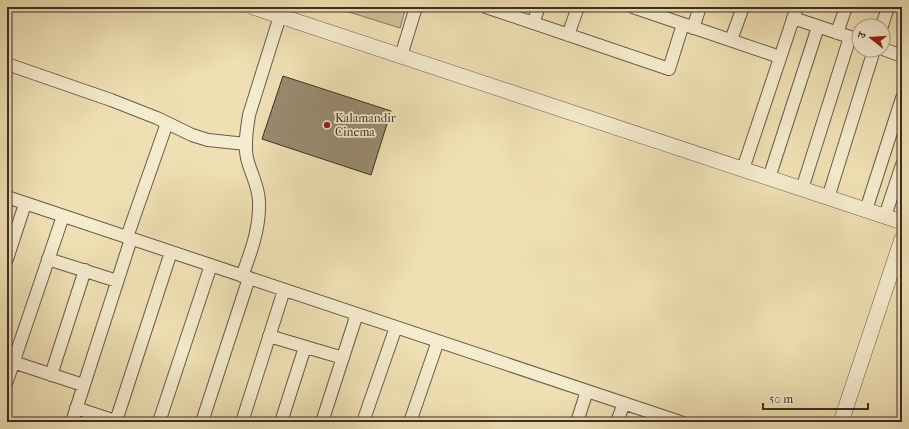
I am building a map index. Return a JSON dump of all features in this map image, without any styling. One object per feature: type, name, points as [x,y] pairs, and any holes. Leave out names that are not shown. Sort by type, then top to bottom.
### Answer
[{"type":"street","points":[[253,7],[902,222]]},
{"type":"street","points":[[401,56],[416,7]]},
{"type":"street","points":[[533,23],[539,7]]},
{"type":"street","points":[[568,35],[578,7]]},
{"type":"street","points":[[633,7],[658,11],[688,26],[780,57]]},
{"type":"street","points":[[494,8],[533,23],[669,69],[688,26],[700,7]]},
{"type":"street","points":[[731,40],[743,7]]},
{"type":"street","points":[[837,33],[846,7]]},
{"type":"street","points":[[885,18],[888,7]]},
{"type":"street","points":[[743,169],[795,12],[818,27],[851,38]]},
{"type":"street","points":[[202,422],[246,277],[256,232],[259,201],[252,171],[247,158],[246,144],[249,115],[280,16]]},
{"type":"street","points":[[769,178],[818,27]]},
{"type":"street","points":[[802,189],[851,48]]},
{"type":"street","points":[[891,52],[902,56]]},
{"type":"street","points":[[828,198],[872,58]]},
{"type":"street","points":[[7,64],[111,100],[192,135],[208,140],[246,144]]},
{"type":"street","points":[[866,210],[902,98]]},
{"type":"street","points":[[72,422],[117,281],[129,238],[167,123]]},
{"type":"street","points":[[885,216],[902,165]]},
{"type":"street","points":[[7,197],[624,403],[659,419],[680,422]]},
{"type":"street","points":[[7,259],[25,204]]},
{"type":"street","points":[[7,381],[63,216]]},
{"type":"street","points":[[841,422],[902,239]]},
{"type":"street","points":[[76,408],[117,422],[171,252]]},
{"type":"street","points":[[48,259],[117,281]]},
{"type":"street","points":[[159,422],[211,265]]},
{"type":"street","points":[[52,375],[85,270]]},
{"type":"street","points":[[242,422],[284,290]]},
{"type":"street","points":[[322,422],[357,314]]},
{"type":"street","points":[[363,422],[396,327]]},
{"type":"street","points":[[269,336],[343,358]]},
{"type":"street","points":[[410,422],[438,341]]},
{"type":"street","points":[[281,422],[305,347]]},
{"type":"street","points":[[13,362],[84,385]]},
{"type":"street","points":[[577,422],[587,391]]},
{"type":"street","points":[[617,422],[624,403]]},
{"type":"shaded area","points":[[333,7],[406,7],[400,28]]},
{"type":"building","name":"Kalamandir Cinema","points":[[283,76],[391,111],[371,175],[262,139]]},
{"type":"place","name":"Kalamandir Cinema","points":[[327,125]]}]
